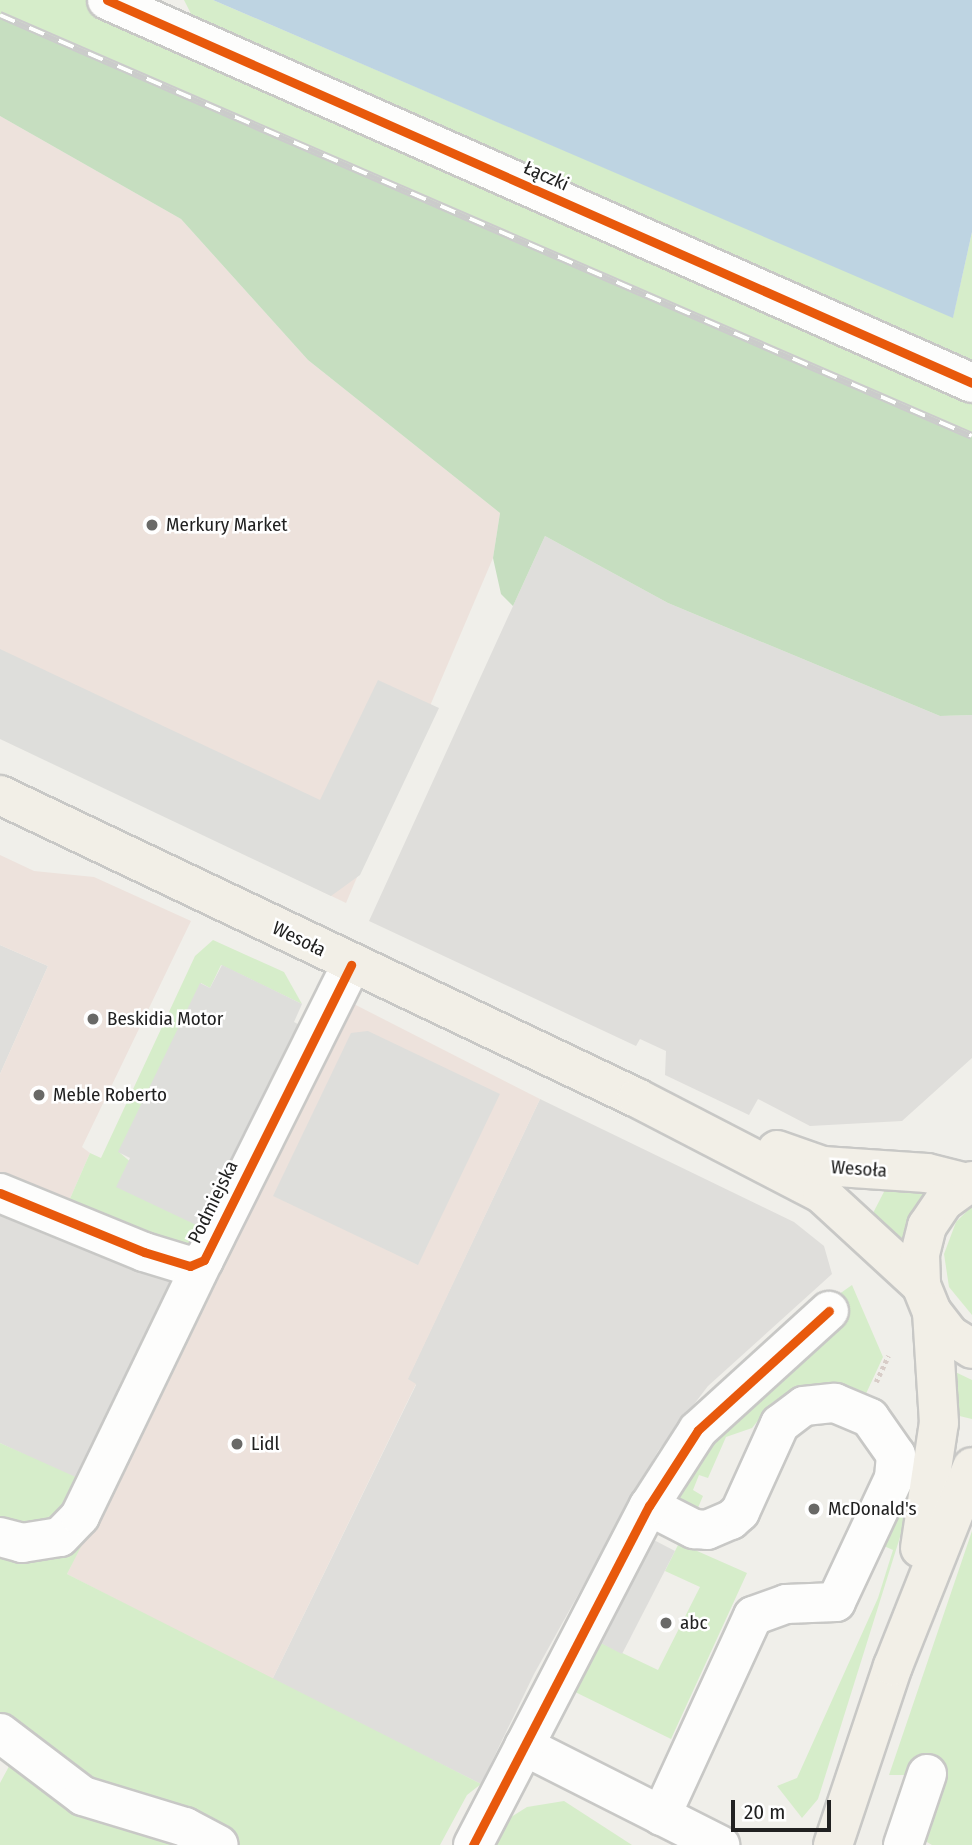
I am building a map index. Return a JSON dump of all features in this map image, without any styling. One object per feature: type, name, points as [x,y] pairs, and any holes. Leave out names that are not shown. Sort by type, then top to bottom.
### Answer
[{"type":"main road","name":"Wesoła","points":[[0,795],[351,965],[637,1098],[822,1194],[927,1298],[950,1335],[972,1349]]},
{"type":"main road","name":"Wesoła","points":[[637,1098],[823,1167],[927,1173],[969,1182]]},
{"type":"main road","points":[[893,1666],[937,1461],[939,1423],[927,1298],[920,1255],[927,1226],[944,1202],[969,1182]]},
{"type":"main road","points":[[833,1845],[893,1666],[972,1467]]},
{"type":"street","name":"Łączki","points":[[107,0],[972,383]]},
{"type":"street","name":"Podmiejska","points":[[0,1537],[22,1543],[47,1540],[66,1533],[87,1505],[351,965]]},
{"type":"street","name":"Podmiejska","points":[[0,1193],[144,1252],[190,1266],[204,1261]]},
{"type":"street","points":[[476,1839],[649,1506],[698,1430],[829,1311]]},
{"type":"street","points":[[649,1506],[694,1529],[707,1530],[731,1520],[740,1512],[780,1424],[804,1406],[835,1403],[870,1418],[896,1455],[894,1478],[836,1602],[786,1605],[753,1616],[661,1816]]},
{"type":"street","points":[[0,1732],[83,1796],[185,1827],[219,1845]]},
{"type":"street","points":[[524,1746],[720,1845]]},
{"type":"street","points":[[903,1845],[928,1774]]},
{"type":"path","points":[[878,1377],[888,1356]]},
{"type":"shaded area","points":[[0,116],[181,219],[308,360],[500,513],[493,558],[346,903],[0,737]]},
{"type":"shaded area","points":[[545,536],[668,603],[940,716],[972,715],[972,1058],[902,1121],[810,1126],[758,1099],[749,1115],[665,1075],[666,1051],[640,1039],[636,1046],[369,921]]},
{"type":"shaded area","points":[[0,649],[320,800],[378,680],[439,708],[360,875],[331,896],[0,739]]},
{"type":"shaded area","points":[[0,855],[34,871],[94,877],[191,921],[82,1147],[90,1153],[65,1210],[0,1182],[0,1074],[48,966],[0,945]]},
{"type":"shaded area","points":[[0,945],[48,966],[0,1074]]},
{"type":"shaded area","points":[[222,965],[302,1004],[294,1022],[309,1030],[211,1232],[116,1187],[130,1158],[118,1152],[200,983],[210,988]]},
{"type":"shaded area","points":[[346,1000],[540,1099],[408,1379],[416,1384],[272,1680],[67,1574]]},
{"type":"shaded area","points":[[368,1031],[500,1094],[418,1265],[273,1196],[351,1033]]},
{"type":"shaded area","points":[[540,1099],[794,1222],[824,1246],[832,1274],[708,1386],[658,1451],[534,1674],[481,1784],[272,1680],[416,1385],[407,1380]]},
{"type":"shaded area","points":[[0,1182],[181,1281],[88,1485],[0,1443]]},
{"type":"shaded area","points":[[650,1538],[675,1551],[622,1654],[595,1640]]},
{"type":"green space","points":[[0,0],[86,0],[214,59],[184,0],[213,0],[953,317],[972,232],[972,436],[0,15]]},
{"type":"green space","points":[[0,14],[972,436],[972,715],[940,716],[668,603],[545,536],[513,606],[501,594],[493,558],[500,513],[308,360],[181,219],[0,116]]},
{"type":"green space","points":[[213,940],[284,972],[302,1004],[221,965],[210,988],[201,983],[119,1152],[211,1232],[201,1251],[65,1210],[90,1153],[101,1158],[195,956]]},
{"type":"green space","points":[[935,1180],[905,1244],[898,1241],[873,1213],[887,1186]]},
{"type":"green space","points":[[972,1206],[972,1315],[949,1287],[944,1254],[956,1222]]},
{"type":"green space","points":[[852,1285],[883,1357],[864,1398],[817,1385],[795,1389],[773,1402],[752,1428],[726,1437],[708,1478],[699,1475],[693,1490],[703,1496],[694,1517],[679,1503],[677,1492],[683,1477],[722,1430],[843,1325],[835,1297]]},
{"type":"green space","points":[[947,1368],[972,1380],[972,1419],[951,1414]]},
{"type":"green space","points":[[0,1443],[109,1492],[67,1574],[481,1784],[467,1795],[440,1845],[0,1845],[0,1783],[20,1746],[0,1732]]},
{"type":"green space","points":[[901,1484],[916,1486],[818,1799],[802,1818],[777,1786],[797,1778],[878,1598],[893,1550],[877,1543]]},
{"type":"green space","points":[[972,1531],[972,1845],[932,1845],[908,1831],[927,1775],[889,1775]]},
{"type":"green space","points":[[679,1543],[747,1573],[671,1739],[569,1689],[595,1640],[658,1670],[700,1587],[665,1571]]},
{"type":"green space","points":[[564,1801],[632,1845],[486,1845],[497,1826],[527,1807]]},
{"type":"water","points":[[213,0],[972,0],[972,232],[953,318]]},
{"type":"railway","points":[[0,15],[972,436]]},
{"type":"cycle path","points":[[107,0],[972,383]]},
{"type":"cycle path","points":[[0,1193],[144,1252],[190,1266],[204,1260],[351,965]]},
{"type":"cycle path","points":[[473,1845],[649,1506],[698,1430],[829,1311]]},
{"type":"place","name":"Merkury Market","points":[[152,525]]},
{"type":"place","name":"Beskidia Motor","points":[[93,1019]]},
{"type":"place","name":"Meble Roberto","points":[[39,1095]]},
{"type":"place","name":"Lidl","points":[[237,1444]]},
{"type":"place","name":"McDonald's","points":[[814,1509]]},
{"type":"place","name":"abc","points":[[666,1623]]}]
